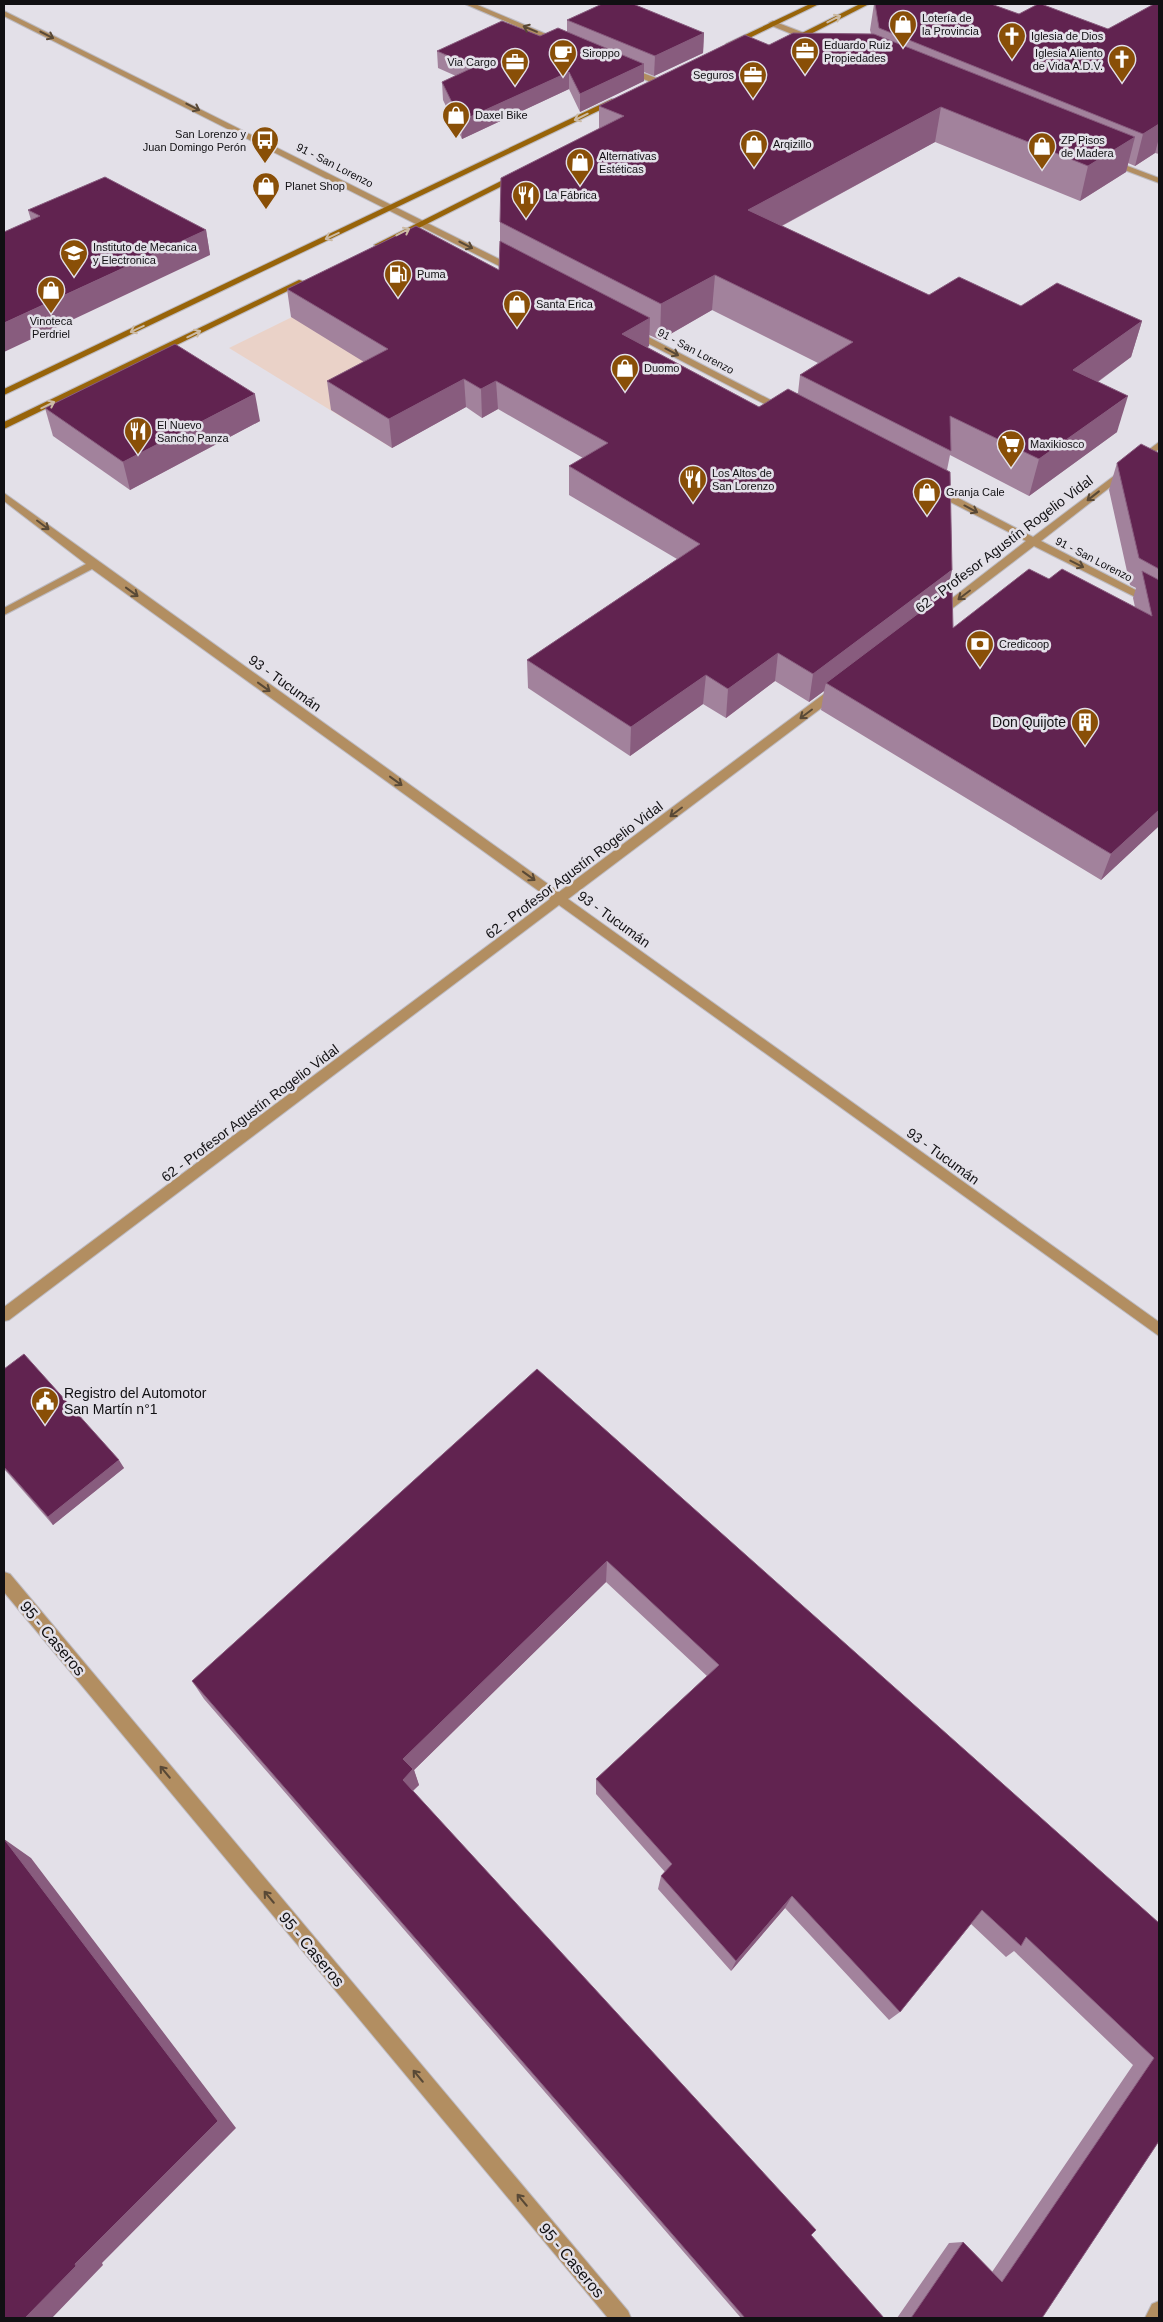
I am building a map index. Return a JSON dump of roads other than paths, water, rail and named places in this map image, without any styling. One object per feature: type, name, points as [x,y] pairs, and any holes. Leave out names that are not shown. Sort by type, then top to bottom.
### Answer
[{"type":"main road","points":[[719,50],[815,4]]},
{"type":"main road","points":[[779,47],[865,4]]},
{"type":"main road","points":[[648,85],[665,76]]},
{"type":"main road","points":[[4,392],[621,98]]},
{"type":"main road","points":[[368,250],[529,170]]},
{"type":"main road","points":[[4,426],[314,276]]},
{"type":"street","points":[[469,4],[569,45]]},
{"type":"street","name":"91 - San Lorenzo","points":[[4,13],[422,222],[527,277]]},
{"type":"street","points":[[773,23],[820,42]]},
{"type":"street","points":[[615,64],[656,81]]},
{"type":"street","points":[[1096,155],[1159,181]]},
{"type":"street","name":"91 - San Lorenzo","points":[[623,327],[789,414]]},
{"type":"street","name":"62 - Profesor Agustín Rogelio Vidal","points":[[924,625],[1159,445]]},
{"type":"street","name":"91 - San Lorenzo","points":[[929,487],[1159,606]]},
{"type":"street","name":"93 - Tucumán","points":[[4,496],[93,564],[1159,1330]]},
{"type":"street","points":[[4,612],[93,564]]},
{"type":"street","name":"62 - Profesor Agustín Rogelio Vidal","points":[[4,1315],[561,899],[845,684]]},
{"type":"street","name":"95 - Caseros","points":[[4,1580],[621,2318]]},
{"type":"street","points":[[1155,2318],[1159,2311]]},
{"type":"place","name":"Lotería de la Provincia","points":[[903,48]]},
{"type":"place","name":"Iglesia de Dios","points":[[1012,60]]},
{"type":"place","name":"Eduardo Ruiz Propiedades","points":[[805,75]]},
{"type":"place","name":"Siroppo","points":[[563,77]]},
{"type":"place","name":"Iglesia Aliento de Vida A.D.V.","points":[[1122,83]]},
{"type":"place","name":"Via Cargo","points":[[515,86]]},
{"type":"place","name":"Seguros","points":[[753,99]]},
{"type":"place","name":"Daxel Bike","points":[[456,139]]},
{"type":"place","name":"San Lorenzo y Juan Domingo Perón","points":[[265,164]]},
{"type":"place","name":"Arqizillo","points":[[754,168]]},
{"type":"place","name":"ZP Pisos de Madera","points":[[1042,170]]},
{"type":"place","name":"Alternativas Estéticas","points":[[580,186]]},
{"type":"place","name":"Planet Shop","points":[[266,210]]},
{"type":"place","name":"La Fábrica","points":[[526,219]]},
{"type":"place","name":"Instituto de Mecanica y Electronica","points":[[74,277]]},
{"type":"place","name":"Puma","points":[[398,298]]},
{"type":"place","name":"Vinoteca Perdriel","points":[[51,314]]},
{"type":"place","name":"Santa Erica","points":[[517,328]]},
{"type":"place","name":"Duomo","points":[[625,392]]},
{"type":"place","name":"El Nuevo Sancho Panza","points":[[138,455]]},
{"type":"place","name":"Maxikiosco","points":[[1011,468]]},
{"type":"place","name":"Los Altos de San Lorenzo","points":[[693,503]]},
{"type":"place","name":"Granja Cale","points":[[927,516]]},
{"type":"place","name":"Credicoop","points":[[980,668]]},
{"type":"place","name":"Don Quijote","points":[[1085,746]]},
{"type":"place","name":"Registro del Automotor San Martín n°1","points":[[45,1425]]}]
